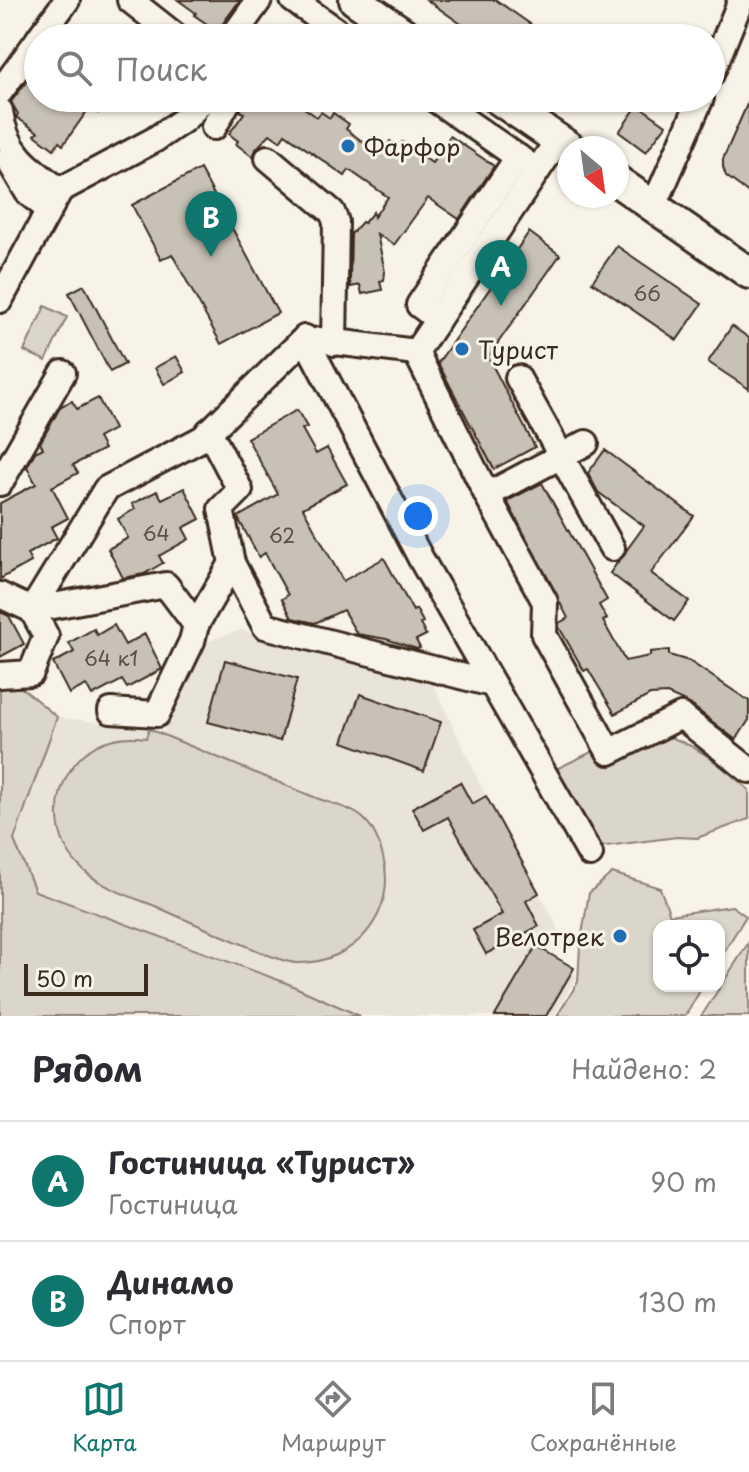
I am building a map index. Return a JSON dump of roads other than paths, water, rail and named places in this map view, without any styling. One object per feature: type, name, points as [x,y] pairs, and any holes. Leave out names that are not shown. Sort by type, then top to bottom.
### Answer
[{"type":"main road","points":[[355,0],[390,24]]},
{"type":"main road","points":[[517,112],[557,139]]},
{"type":"main road","points":[[629,189],[749,273]]},
{"type":"street","points":[[50,24],[67,0]]},
{"type":"street","points":[[130,0],[160,24]]},
{"type":"street","points":[[242,24],[259,0]]},
{"type":"street","points":[[293,0],[327,24]]},
{"type":"street","points":[[725,39],[741,0]]},
{"type":"street","points":[[0,92],[24,59]]},
{"type":"street","points":[[0,111],[3,132],[26,167],[54,200]]},
{"type":"street","points":[[0,300],[54,200],[154,140],[192,112]]},
{"type":"street","points":[[214,127],[222,112]]},
{"type":"street","points":[[453,112],[528,164]]},
{"type":"street","points":[[654,206],[695,112]]},
{"type":"street","points":[[0,147],[28,193],[54,200]]},
{"type":"street","points":[[416,352],[528,164],[557,148]]},
{"type":"street","points":[[268,158],[332,212],[336,222],[334,343]]},
{"type":"street","points":[[305,338],[416,352]]},
{"type":"street","points":[[32,610],[106,489],[203,438],[305,338]]},
{"type":"street","points":[[305,338],[421,559],[590,854]]},
{"type":"street","points":[[416,352],[487,495],[545,602],[544,635],[609,752],[681,716],[749,770]]},
{"type":"street","points":[[0,483],[63,373]]},
{"type":"street","points":[[518,378],[612,548]]},
{"type":"street","points":[[209,431],[240,490],[221,509],[232,563],[265,626],[492,684]]},
{"type":"street","points":[[487,495],[586,443]]},
{"type":"street","points":[[111,711],[157,714],[192,641],[196,625],[232,563]]},
{"type":"street","points":[[0,595],[32,610],[166,585],[196,625]]},
{"type":"street","points":[[0,675],[31,673],[46,636],[32,610]]},
{"type":"place","name":"Фарфор","points":[[348,146]]},
{"type":"place","name":"Динамо","points":[[211,257]]},
{"type":"place","name":"Гостиница «Турист»","points":[[501,306]]},
{"type":"place","name":"Турист","points":[[462,349]]},
{"type":"place","name":"Велотрек","points":[[620,936]]}]
